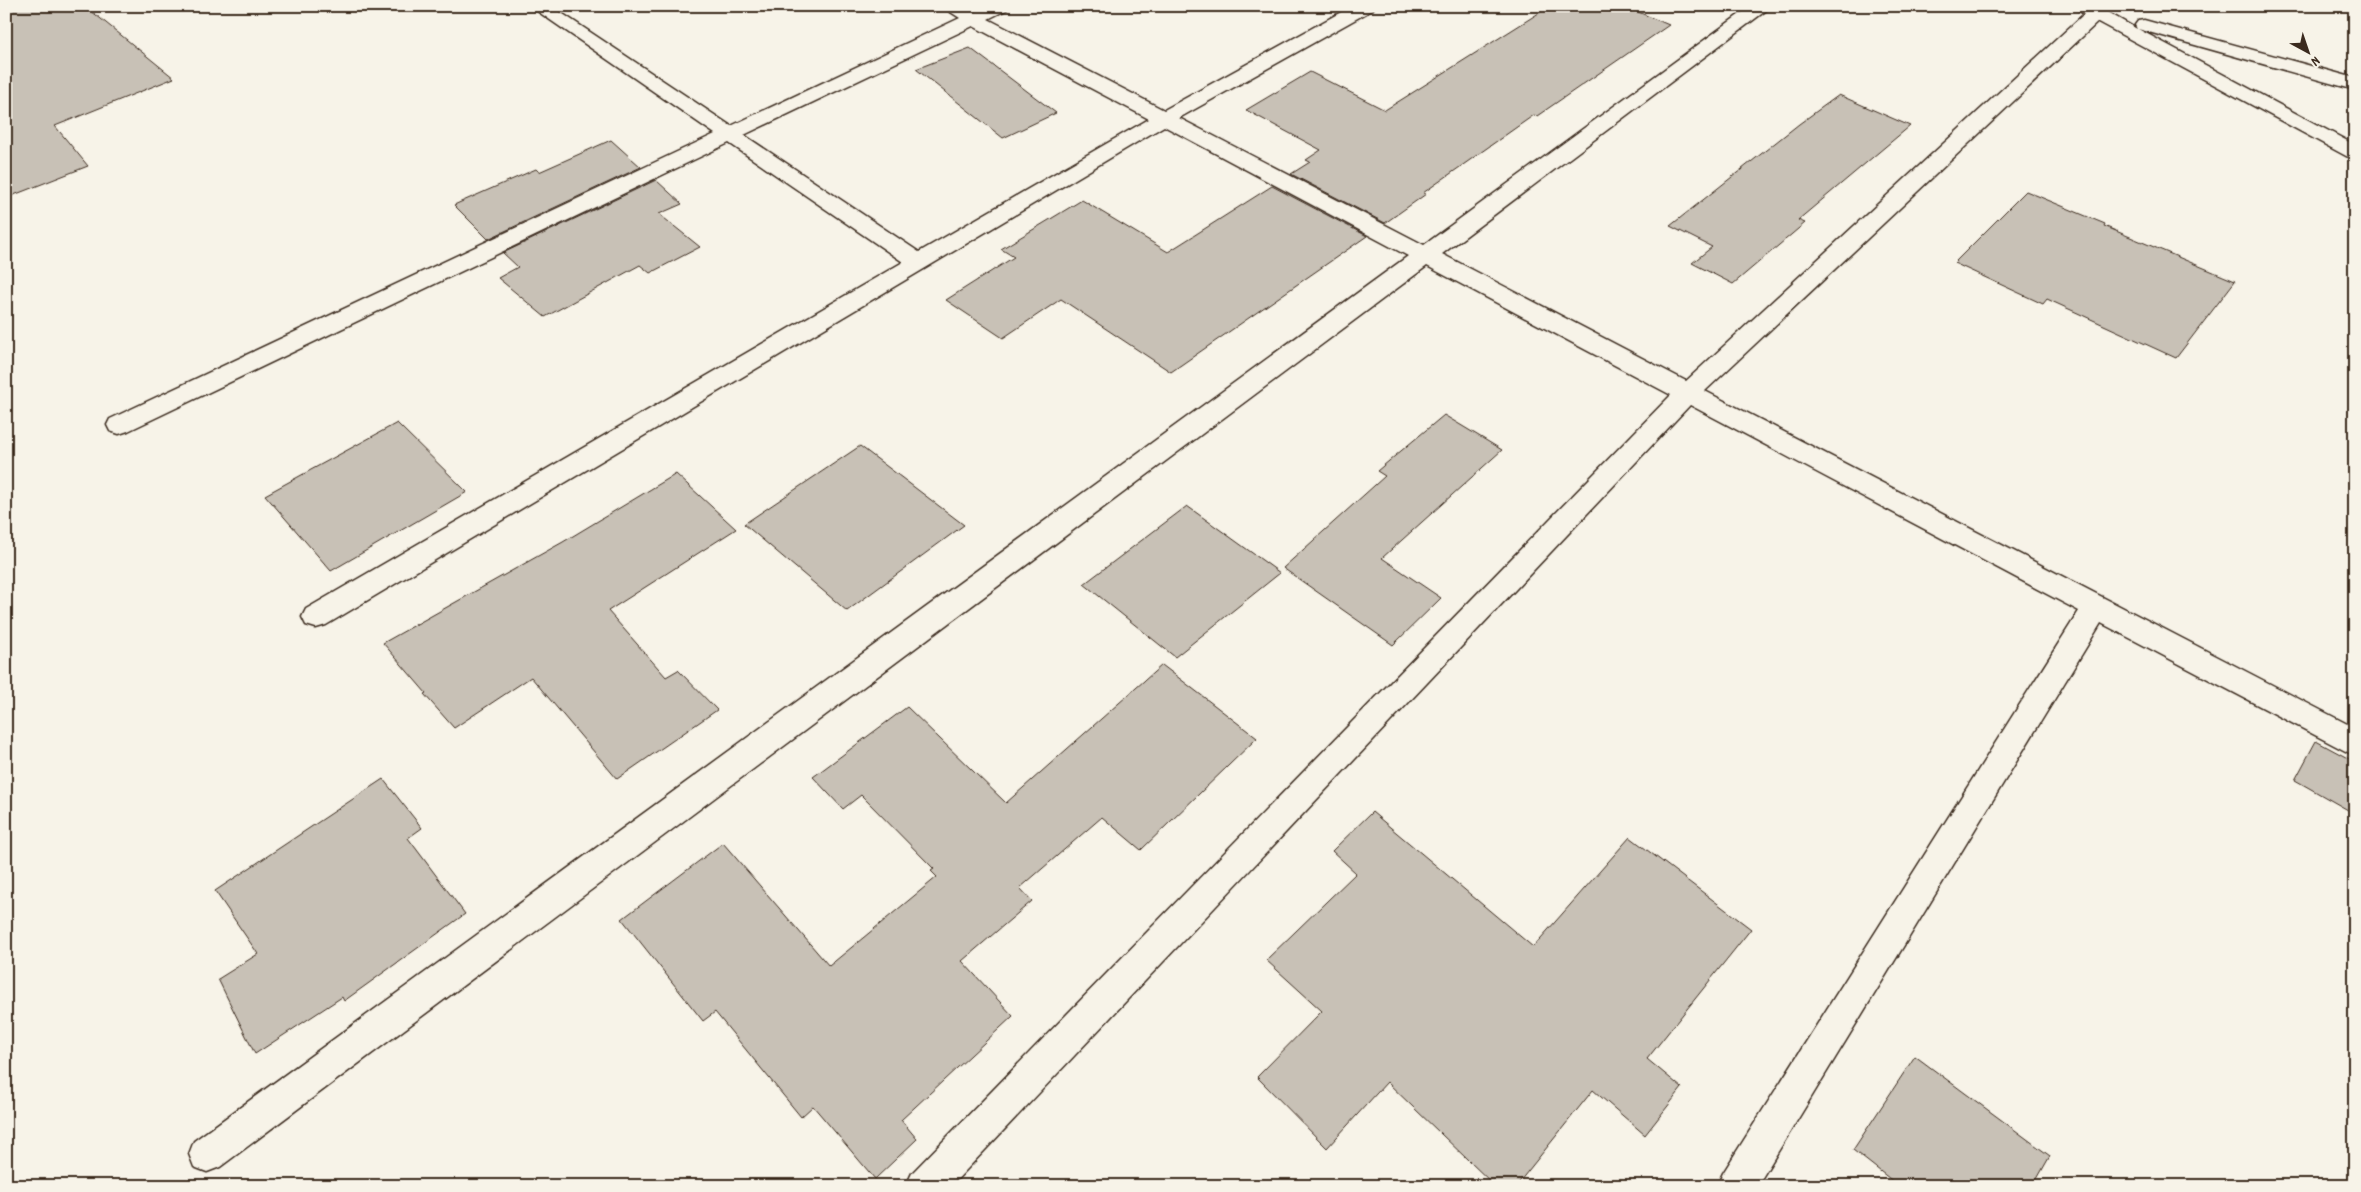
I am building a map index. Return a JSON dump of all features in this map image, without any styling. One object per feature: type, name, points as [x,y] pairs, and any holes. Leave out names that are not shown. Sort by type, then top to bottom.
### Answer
[{"type":"street","points":[[539,6],[920,262]]},
{"type":"street","points":[[950,6],[2355,743]]},
{"type":"street","points":[[119,425],[1000,6]]},
{"type":"street","points":[[316,617],[1164,118],[1366,6]]},
{"type":"street","points":[[208,1154],[1763,6]]},
{"type":"street","points":[[2100,8],[2355,84]]},
{"type":"street","points":[[2100,8],[2355,153]]},
{"type":"street","points":[[925,1186],[1688,393],[2100,8]]},
{"type":"street","points":[[1736,1186],[2096,607]]},
{"type":"building","points":[[6,6],[85,6],[174,78],[55,126],[88,166],[6,198]]},
{"type":"building","points":[[1550,6],[1624,6],[1669,25],[1537,116],[1534,115],[1423,193],[1426,194],[1385,223],[1291,174],[1310,162],[1306,160],[1321,150],[1246,110],[1310,72],[1385,110]]},
{"type":"building","points":[[970,48],[1056,113],[1003,138],[916,69]]},
{"type":"building","points":[[1839,95],[1910,126],[1798,220],[1805,223],[1733,284],[1692,263],[1712,247],[1670,226],[1799,124]]},
{"type":"building","points":[[611,140],[641,167],[488,239],[454,205],[536,169],[539,172]]},
{"type":"building","points":[[656,180],[682,204],[659,214],[700,247],[650,273],[640,265],[545,317],[498,278],[518,267],[503,253]]},
{"type":"building","points":[[1272,186],[1367,236],[1171,372],[1061,299],[1003,338],[946,300],[1014,257],[1001,249],[1082,200],[1168,252]]},
{"type":"building","points":[[2026,191],[2235,281],[2176,358],[2047,299],[2043,304],[1954,263]]},
{"type":"building","points":[[1444,415],[1502,450],[1382,558],[1441,598],[1393,645],[1283,568],[1385,476],[1377,471]]},
{"type":"building","points":[[397,423],[467,492],[331,571],[265,495]]},
{"type":"building","points":[[860,446],[964,525],[847,611],[744,524]]},
{"type":"building","points":[[676,474],[736,529],[608,611],[666,677],[678,670],[717,710],[617,779],[531,677],[454,728],[383,643],[563,542]]},
{"type":"building","points":[[1187,506],[1280,573],[1175,657],[1084,584]]},
{"type":"building","points":[[1162,665],[1257,738],[1141,850],[1102,817],[1020,888],[1032,901],[962,961],[1013,1016],[901,1120],[917,1139],[875,1179],[813,1106],[801,1117],[715,1012],[703,1021],[622,919],[723,843],[829,966],[937,877],[931,871],[934,869],[861,795],[843,809],[813,777],[907,707],[1006,803]]},
{"type":"building","points":[[2316,741],[2355,762],[2355,814],[2295,780]]},
{"type":"building","points":[[383,779],[422,828],[408,838],[465,914],[344,1001],[342,997],[255,1054],[218,979],[258,954],[215,891]]},
{"type":"building","points":[[1372,812],[1533,947],[1630,837],[1751,929],[1647,1059],[1682,1088],[1645,1135],[1593,1090],[1516,1186],[1495,1186],[1387,1082],[1327,1148],[1257,1077],[1322,1011],[1266,960],[1356,873],[1332,851]]},
{"type":"building","points":[[1915,1056],[2050,1156],[2033,1186],[1899,1186],[1853,1150]]}]
